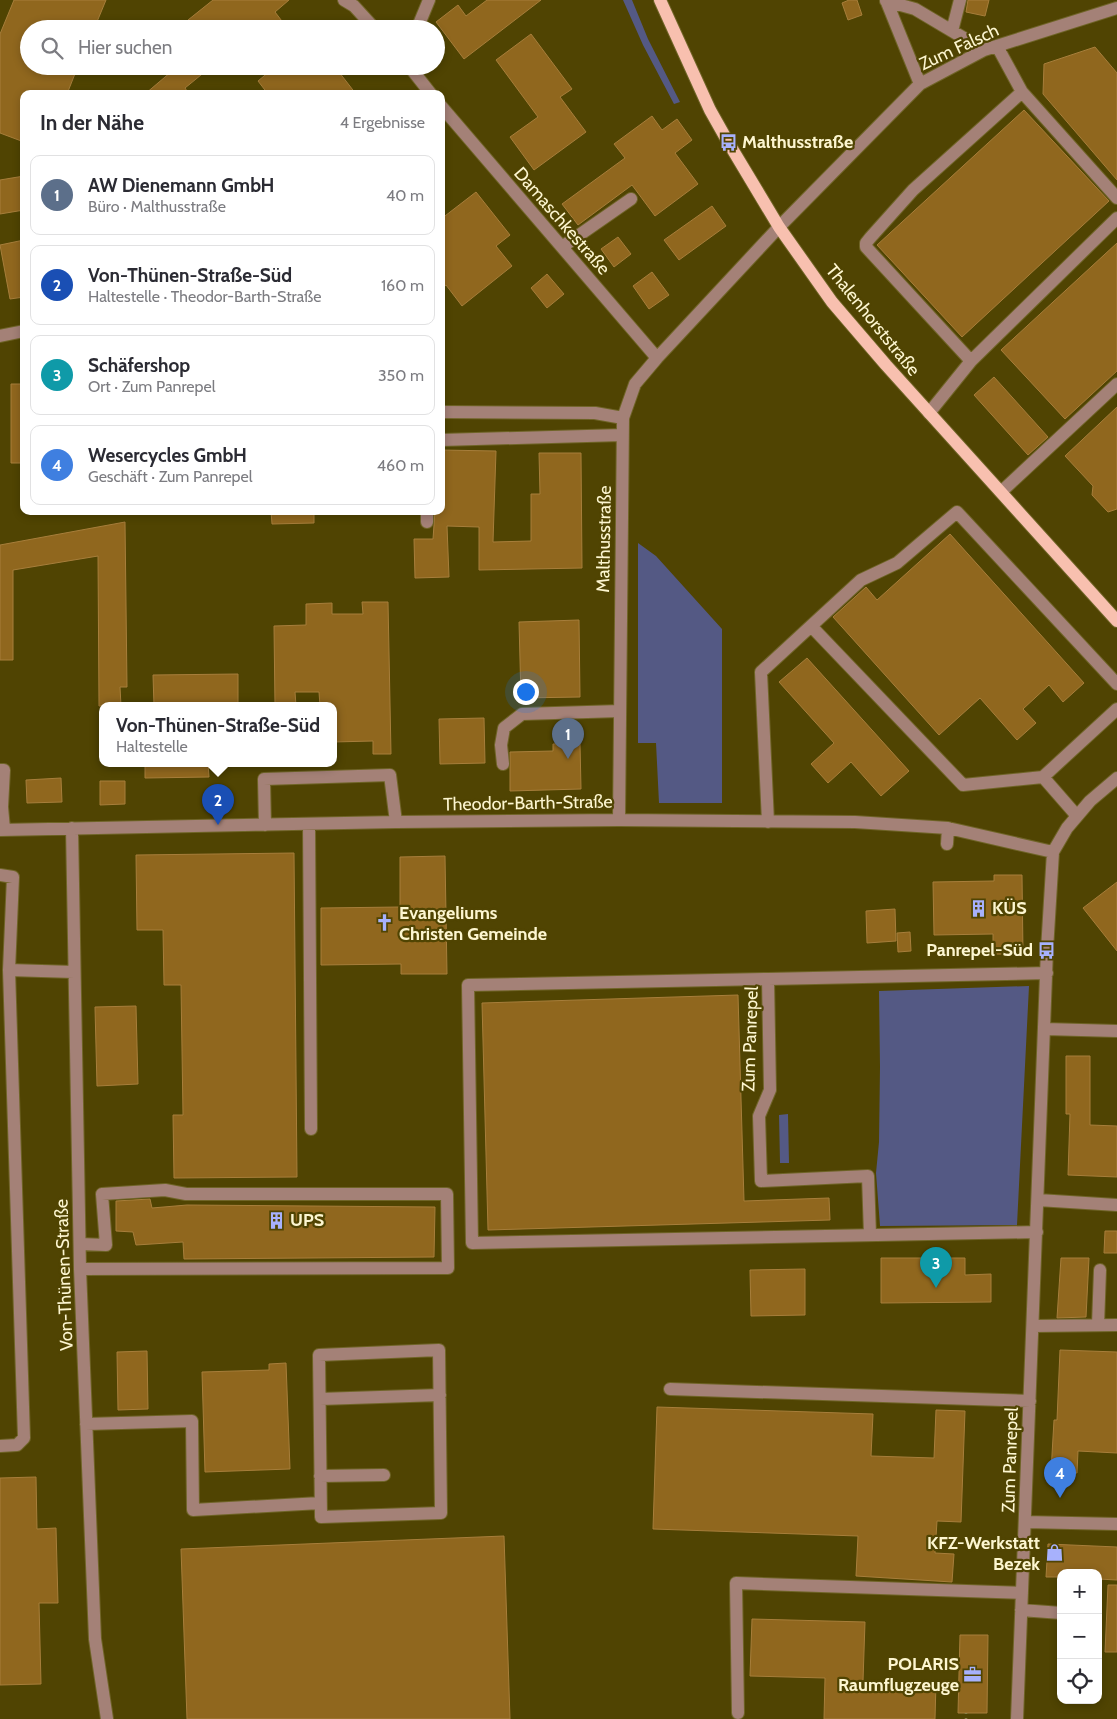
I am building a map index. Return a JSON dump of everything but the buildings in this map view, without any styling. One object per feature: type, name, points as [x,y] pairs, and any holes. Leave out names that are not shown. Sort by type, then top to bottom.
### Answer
[{"type":"main road","name":"Thalenhorststraße","points":[[660,0],[710,110],[779,227],[832,302],[929,413],[1117,621]]},
{"type":"street","points":[[344,0],[354,6],[367,20]]},
{"type":"street","points":[[421,20],[429,0]]},
{"type":"street","points":[[886,0],[915,9],[922,6],[952,31],[984,50]]},
{"type":"street","points":[[886,0],[920,84]]},
{"type":"street","points":[[952,31],[960,0]]},
{"type":"street","name":"Zum Falsch","points":[[779,227],[920,84],[984,50],[1117,8]]},
{"type":"street","points":[[997,46],[1022,92],[1117,198]]},
{"type":"street","points":[[416,75],[429,90]]},
{"type":"street","points":[[971,361],[872,255],[866,247],[866,243],[913,190],[1022,92]]},
{"type":"street","name":"Damaschkestraße","points":[[445,115],[657,358]]},
{"type":"street","points":[[562,247],[631,199]]},
{"type":"street","points":[[929,413],[971,361],[1117,218]]},
{"type":"street","name":"Malthusstraße","points":[[619,820],[622,418],[635,384],[779,227]]},
{"type":"street","points":[[0,336],[20,332]]},
{"type":"street","points":[[1001,492],[1117,384]]},
{"type":"street","points":[[445,412],[595,413],[622,418]]},
{"type":"street","points":[[445,440],[622,435]]},
{"type":"street","points":[[768,822],[761,672],[861,580],[897,563],[957,512],[1117,684]]},
{"type":"street","points":[[811,626],[963,785],[1043,777],[1117,709]]},
{"type":"street","points":[[503,764],[501,745],[504,728],[522,714],[620,711]]},
{"type":"street","points":[[0,770],[4,770],[2,830]]},
{"type":"street","points":[[265,825],[264,778],[390,774],[396,822]]},
{"type":"street","points":[[1043,777],[1077,816]]},
{"type":"street","name":"Zum Panrepel","points":[[1017,1719],[1053,852],[1067,828],[1077,816],[1090,801],[1117,778]]},
{"type":"street","name":"Theodor-Barth-Straße","points":[[2,830],[396,822],[619,820],[855,822],[948,828],[1053,852]]},
{"type":"street","points":[[309,824],[311,1129]]},
{"type":"street","name":"Von-Thünen-Straße","points":[[72,828],[80,1269],[86,1424],[95,1639],[107,1719]]},
{"type":"street","points":[[946,844],[948,828]]},
{"type":"street","points":[[0,875],[13,877],[9,970],[24,1438],[17,1445],[0,1446]]},
{"type":"street","points":[[9,970],[74,972]]},
{"type":"street","name":"Zum Panrepel","points":[[870,1235],[868,1176],[761,1180],[759,1116],[770,1090],[768,979],[1047,973]]},
{"type":"street","points":[[768,979],[468,985],[472,1243],[1037,1232]]},
{"type":"street","points":[[1045,1029],[1117,1031]]},
{"type":"street","points":[[80,1244],[106,1245],[102,1194],[165,1190],[186,1194],[447,1194],[448,1268],[80,1269]]},
{"type":"street","points":[[1038,1200],[1117,1205]]},
{"type":"street","points":[[1098,1325],[1100,1270]]},
{"type":"street","points":[[1033,1326],[1117,1325]]},
{"type":"street","points":[[439,1350],[441,1514],[321,1517],[320,1399],[320,1355],[439,1350]]},
{"type":"street","points":[[670,1389],[1030,1400]]},
{"type":"street","points":[[320,1399],[440,1395]]},
{"type":"street","points":[[86,1424],[192,1421],[193,1510],[320,1503]]},
{"type":"street","points":[[320,1476],[384,1475]]},
{"type":"street","points":[[1025,1522],[1117,1524]]},
{"type":"street","points":[[738,1713],[736,1583],[1022,1593]]},
{"type":"street","points":[[1021,1610],[1057,1613]]},
{"type":"path","points":[[966,1713],[966,1719]]},
{"type":"shaded area","points":[[623,0],[632,0],[648,39],[680,102],[674,104],[643,45]]},
{"type":"shaded area","points":[[638,543],[656,556],[722,629],[722,803],[659,803],[656,743],[638,743]]},
{"type":"shaded area","points":[[1029,986],[1017,1225],[880,1226],[876,1173],[879,1142],[879,991]]},
{"type":"shaded area","points":[[788,1114],[789,1163],[780,1163],[779,1115]]},
{"type":"place","name":"Malthusstraße","points":[[728,142]]},
{"type":"place","name":"AW Dienemann GmbH","points":[[568,759]]},
{"type":"place","name":"Von-Thünen-Straße-Süd","points":[[218,825]]},
{"type":"place","name":"KÜS","points":[[978,908]]},
{"type":"place","name":"Evangeliums Christen Gemeinde","points":[[385,923]]},
{"type":"place","name":"Panrepel-Süd","points":[[1047,950]]},
{"type":"place","name":"UPS","points":[[276,1220]]},
{"type":"place","name":"Schäfershop","points":[[936,1288]]},
{"type":"place","name":"Wesercycles GmbH","points":[[1060,1498]]},
{"type":"place","name":"KFZ-Werkstatt Bezek","points":[[1054,1553]]},
{"type":"place","name":"POLARIS Raumflugzeuge","points":[[973,1674]]}]
